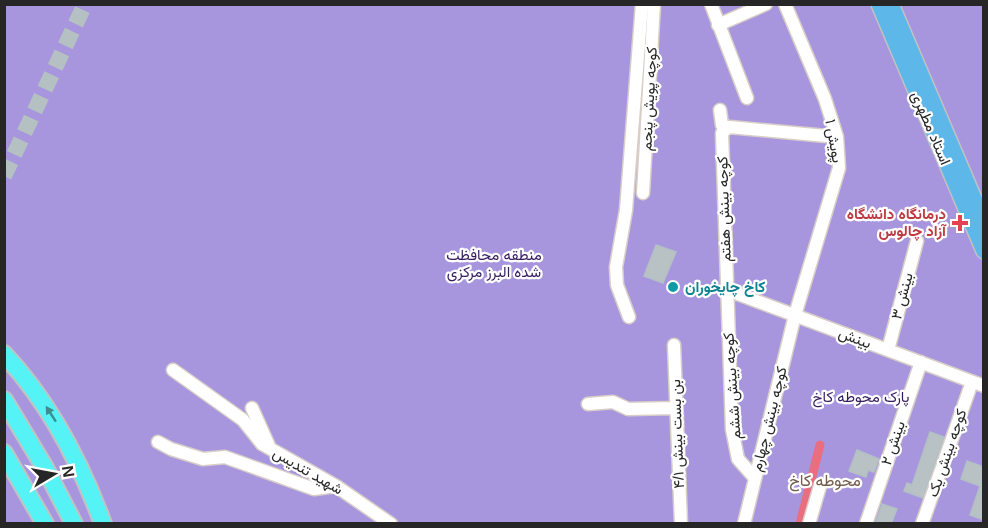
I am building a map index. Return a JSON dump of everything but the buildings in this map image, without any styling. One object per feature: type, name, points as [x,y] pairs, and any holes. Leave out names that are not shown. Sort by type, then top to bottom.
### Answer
[{"type":"highway","points":[[5,355],[33,389],[63,433],[91,490],[103,524]]},
{"type":"highway","points":[[4,400],[45,468],[74,524]]},
{"type":"highway","points":[[4,453],[45,524]]},
{"type":"main road","name":"استاد مطهری","points":[[879,4],[984,251]]},
{"type":"main road","name":"استاد مطهری","points":[[891,4],[984,222]]},
{"type":"street","points":[[629,317],[617,285],[616,267],[626,210],[642,4]]},
{"type":"street","name":"کوچه پویش پنجم","points":[[644,193],[654,4]]},
{"type":"street","points":[[711,4],[747,98]]},
{"type":"street","points":[[718,25],[766,4]]},
{"type":"street","name":"پویش ۱","points":[[784,4],[825,99],[837,137],[839,168],[795,315]]},
{"type":"street","name":"کوچه بینش هفتم","points":[[720,110],[725,130],[722,133],[727,290]]},
{"type":"street","points":[[725,130],[729,127],[837,137]]},
{"type":"street","name":"بینش ۳","points":[[888,350],[916,242]]},
{"type":"street","name":"بینش","points":[[727,290],[978,384]]},
{"type":"street","name":"کوچه بینش ششم","points":[[727,290],[732,429],[738,459],[754,477]]},
{"type":"street","name":"کوچه بینش چهارم","points":[[744,524],[795,315]]},
{"type":"street","name":"بن بست بینش ۴/۱","points":[[674,345],[681,524]]},
{"type":"street","name":"بینش ۲","points":[[866,524],[921,362]]},
{"type":"street","name":"شهید تندیس","points":[[173,370],[243,420],[262,444],[336,486],[391,524]]},
{"type":"street","name":"کوچه بینش یک","points":[[922,524],[978,384]]},
{"type":"street","points":[[588,404],[613,402],[628,409],[676,408]]},
{"type":"street","points":[[252,408],[271,450]]},
{"type":"street","points":[[158,442],[171,449],[203,459],[225,457],[314,489],[336,486]]},
{"type":"street","points":[[809,524],[820,486]]},
{"type":"green space","name":"منطقه محافظت شده البرز مرکزی","points":[[4,5],[983,5],[983,523],[5,523]]},
{"type":"waterway","points":[[800,524],[820,445]]},
{"type":"tunnel","points":[[4,176],[85,4]]},
{"type":"place","name":"درمانگاه دانشگاه آزاد چالوس","points":[[960,223]]},
{"type":"place","name":"کاخ چایخوران","points":[[673,287]]},
{"type":"district","name":"محوطه کاخ","points":[[825,480]]},
{"type":"park label","name":"پارک محوطه کاخ","points":[[861,397]]}]
